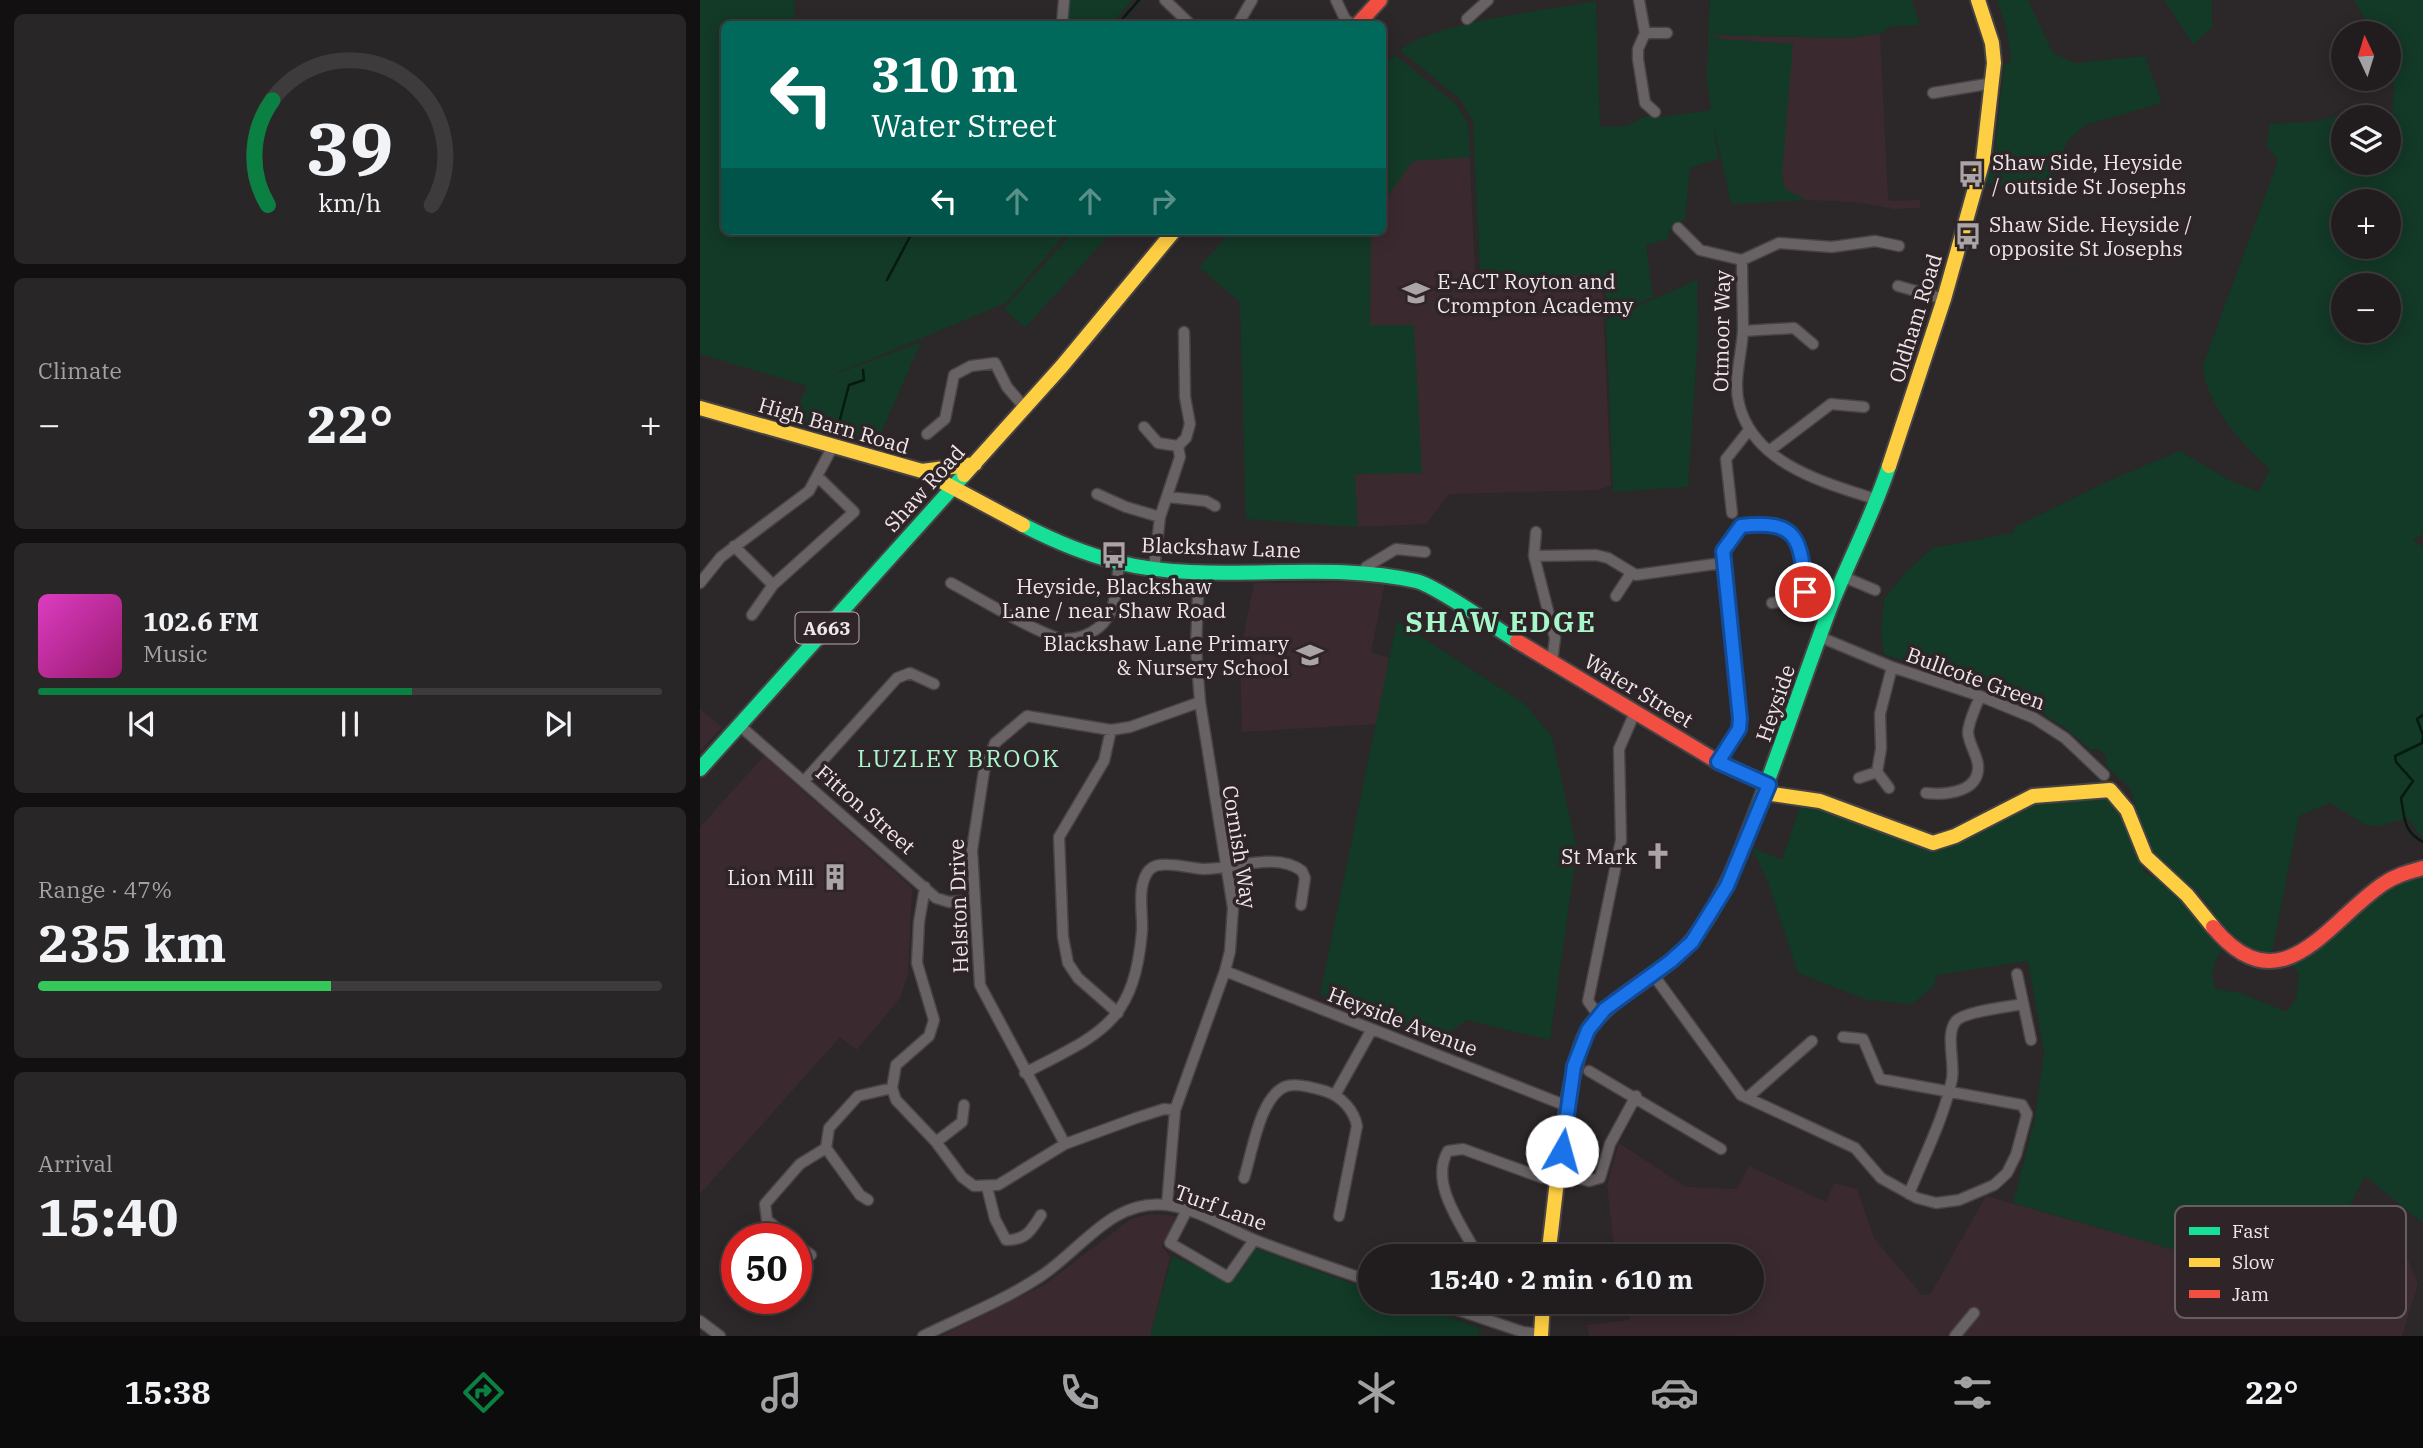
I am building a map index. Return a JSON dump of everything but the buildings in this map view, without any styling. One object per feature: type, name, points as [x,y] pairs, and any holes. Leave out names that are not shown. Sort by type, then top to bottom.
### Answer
[{"type":"main road","points":[[1361,21],[1380,0]]},
{"type":"main road","name":"Oldham Road","points":[[1820,637],[1878,500],[1944,299],[1983,160],[1993,83],[1992,43],[1978,0]]},
{"type":"main road","name":"Shaw Road","points":[[700,769],[1025,408],[1171,235]]},
{"type":"main road","name":"High Barn Road","points":[[700,408],[832,448],[922,471],[954,486]]},
{"type":"main road","points":[[922,471],[975,464]]},
{"type":"main road","name":"Blackshaw Lane","points":[[954,486],[1026,527],[1079,550],[1119,563],[1154,569],[1364,573],[1419,582]]},
{"type":"main road","name":"Water Street","points":[[1419,582],[1767,789],[1820,801],[1933,842],[1955,836],[2033,796],[2110,790],[2124,802],[2143,852],[2157,870],[2189,897],[2228,944],[2246,957],[2266,962],[2300,954],[2395,876],[2423,868]]},
{"type":"main road","name":"Heyside","points":[[1550,1244],[1567,1106],[1577,1058],[1588,1030],[1598,1015],[1682,952],[1727,886],[1767,789],[1820,637]]},
{"type":"main road","points":[[1541,1335],[1542,1314]]},
{"type":"street","points":[[1062,21],[1064,0]]},
{"type":"street","points":[[1165,0],[1187,21]]},
{"type":"street","points":[[1240,21],[1252,0]]},
{"type":"street","points":[[1336,0],[1348,21]]},
{"type":"street","points":[[1467,19],[1488,0]]},
{"type":"street","points":[[1639,0],[1645,33],[1637,49],[1638,60],[1645,103],[1655,112]]},
{"type":"street","points":[[1645,33],[1667,33]]},
{"type":"street","points":[[1933,93],[1993,83]]},
{"type":"street","points":[[1678,228],[1700,250],[1742,260]]},
{"type":"street","name":"Otmoor Way","points":[[1878,500],[1798,471],[1769,451],[1749,430],[1738,402],[1743,331],[1742,260],[1779,243],[1832,247],[1875,241],[1899,246]]},
{"type":"street","points":[[1898,286],[1944,299]]},
{"type":"street","points":[[1743,331],[1794,328],[1813,344]]},
{"type":"street","points":[[1178,446],[1186,438],[1191,424],[1185,397],[1184,332]]},
{"type":"street","points":[[927,434],[945,419],[954,375],[971,366],[995,363],[1007,387],[1025,408]]},
{"type":"street","points":[[1769,451],[1831,404],[1864,407]]},
{"type":"street","points":[[1144,427],[1158,443],[1178,446]]},
{"type":"street","points":[[1732,513],[1726,459],[1749,430]]},
{"type":"street","points":[[1154,569],[1160,517],[1180,457],[1178,446]]},
{"type":"street","points":[[700,583],[734,546],[809,491],[832,448]]},
{"type":"street","points":[[752,615],[773,586],[853,512],[817,477]]},
{"type":"street","points":[[1097,494],[1126,507],[1160,517]]},
{"type":"street","points":[[1168,497],[1206,501],[1215,506]]},
{"type":"street","points":[[1718,762],[1739,729],[1740,719],[1722,563],[1723,551],[1741,526],[1772,524],[1785,528],[1799,548],[1805,598],[1772,603]]},
{"type":"street","points":[[1536,532],[1534,556],[1555,638],[1552,663]]},
{"type":"street","points":[[734,546],[773,586]]},
{"type":"street","points":[[1364,573],[1366,568],[1396,549],[1425,552]]},
{"type":"street","points":[[1534,556],[1596,555],[1608,558],[1634,574],[1722,563]]},
{"type":"street","points":[[951,583],[1051,635],[1070,638],[1092,633],[1108,617],[1112,609],[1119,563]]},
{"type":"street","name":"Cornish Way","points":[[1167,1205],[1175,1110],[1230,951],[1233,908],[1200,702],[1196,648],[1199,570]]},
{"type":"street","points":[[1616,596],[1634,574]]},
{"type":"street","points":[[1844,578],[1875,590]]},
{"type":"street","name":"Bullcote Green","points":[[1820,637],[1892,667],[1980,696],[2051,727],[2104,775]]},
{"type":"street","points":[[1889,788],[1877,772],[1881,749],[1880,714],[1892,667]]},
{"type":"street","points":[[805,780],[897,678],[910,673],[934,684]]},
{"type":"street","points":[[1926,793],[1955,793],[1966,787],[1977,774],[1978,765],[1968,733],[1980,696]]},
{"type":"street","name":"Helston Drive","points":[[1065,1144],[980,985],[972,850],[984,771],[995,743],[1013,724],[1027,716],[1111,730],[1130,727],[1200,702]]},
{"type":"street","points":[[1598,1015],[1588,1001],[1621,840],[1619,748],[1635,712]]},
{"type":"street","name":"Fitton Street","points":[[739,725],[805,780],[936,898],[949,902],[975,900]]},
{"type":"street","points":[[1111,730],[1104,761],[1063,827],[1057,853],[1068,963],[1079,978],[1118,1013]]},
{"type":"street","points":[[1859,778],[1877,772]]},
{"type":"street","points":[[1025,1073],[1091,1038],[1106,1028],[1118,1013],[1136,967],[1146,874],[1160,865],[1205,869],[1255,862],[1298,868],[1305,878],[1301,905]]},
{"type":"street","points":[[925,887],[919,922],[917,963],[934,1010],[934,1020],[929,1036],[896,1066],[892,1087],[896,1100],[936,1142],[962,1177],[974,1185],[998,1185],[1065,1144],[1145,1115],[1175,1110]]},
{"type":"street","name":"Heyside Avenue","points":[[1224,971],[1567,1106]]},
{"type":"street","points":[[1652,973],[1741,1095],[1855,1148],[1881,1178],[1909,1194],[1936,1203],[1959,1200],[1994,1185],[2007,1173],[2016,1155],[2027,1114],[2022,1105],[1880,1079],[1863,1039],[1843,1037]]},
{"type":"street","points":[[2017,974],[2031,1040]]},
{"type":"street","points":[[1909,1194],[1948,1093],[1955,1061],[1951,1039],[1958,1018],[2023,1004]]},
{"type":"street","points":[[1335,1095],[1372,1029]]},
{"type":"street","points":[[1747,1098],[1812,1041]]},
{"type":"street","points":[[1589,1071],[1636,1096],[1721,1149]]},
{"type":"street","points":[[1244,1178],[1265,1109],[1276,1093],[1293,1085],[1335,1095],[1354,1114],[1357,1126],[1339,1216]]},
{"type":"street","points":[[868,1200],[860,1195],[826,1148],[829,1128],[858,1096],[892,1087]]},
{"type":"street","points":[[1559,1173],[1589,1181],[1600,1178],[1610,1144],[1636,1096]]},
{"type":"street","points":[[936,1142],[962,1122],[964,1105]]},
{"type":"street","points":[[770,1223],[767,1220],[765,1204],[800,1164],[826,1148]]},
{"type":"street","points":[[1470,1244],[1444,1189],[1446,1154],[1452,1149],[1463,1149],[1543,1178]]},
{"type":"street","points":[[987,1187],[995,1219],[1006,1240],[1019,1240],[1030,1233],[1041,1215]]},
{"type":"street","name":"Turf Lane","points":[[923,1336],[1042,1275],[1089,1234],[1113,1218],[1140,1208],[1167,1205],[1188,1210],[1254,1240],[1358,1277]]},
{"type":"street","points":[[1188,1210],[1170,1243],[1228,1277],[1254,1240]]},
{"type":"street","points":[[1955,1336],[1974,1313]]},
{"type":"street","points":[[1471,1314],[1523,1332],[1541,1335]]},
{"type":"street","points":[[700,1321],[720,1336]]},
{"type":"shaded area","points":[[1880,34],[1888,198],[1891,201],[1920,200],[1920,208],[1894,209],[1855,202],[1807,200],[1731,204],[1707,81],[1708,35],[1847,38]]},
{"type":"shaded area","name":"E-ACT Royton and Crompton Academy","points":[[1395,55],[1456,104],[1468,124],[1475,273],[1497,272],[1500,278],[1589,274],[1602,285],[1611,485],[1599,490],[1449,494],[1426,524],[1358,527],[1246,519],[1240,302],[1199,267],[1228,235],[1386,235],[1386,62]]},
{"type":"shaded area","name":"Blackshaw Lane Primary & Nursery School","points":[[1385,582],[1371,652],[1389,658],[1378,724],[1242,732],[1240,653],[1254,583]]},
{"type":"shaded area","points":[[700,709],[722,727],[700,751]]},
{"type":"shaded area","points":[[764,756],[912,888],[908,975],[900,998],[857,1050],[840,1037],[700,1194],[700,827]]},
{"type":"shaded area","points":[[1619,1143],[1686,1187],[1737,1189],[1749,1166],[1826,1202],[1834,1183],[1857,1189],[1874,1238],[1922,1295],[1930,1295],[1986,1196],[2175,1250],[2175,1318],[2406,1318],[2406,1255],[2418,1284],[2402,1336],[1589,1336],[1587,1325],[1629,1320],[1630,1314],[1764,1314],[1764,1244],[1614,1244],[1607,1185]]},
{"type":"shaded area","points":[[1150,1214],[1176,1216],[1162,1246],[1170,1257],[1150,1336],[941,1336],[1044,1285],[1131,1219]]},
{"type":"green space","points":[[700,0],[794,0],[795,17],[789,21],[721,21],[721,235],[1065,235],[1006,303],[823,379],[921,342],[874,449],[789,425],[807,386],[700,354]]},
{"type":"green space","points":[[1068,0],[1132,0],[1114,21],[1067,21]]},
{"type":"green space","points":[[1710,0],[1912,0],[1920,25],[1891,26],[1880,34],[1847,38],[1711,35],[1721,39],[1793,44],[1782,174],[1785,189],[1807,200],[1731,204],[1714,126],[1718,159],[1690,168],[1685,219],[1668,232],[1668,239],[1646,245],[1653,297],[1606,318],[1606,283],[1594,274],[1499,278],[1497,270],[1480,269],[1473,122],[1461,100],[1400,50],[1416,40],[1464,25],[1596,1],[1600,127],[1626,126],[1646,116],[1662,117],[1711,110],[1707,81]]},
{"type":"green space","points":[[1997,0],[2028,0],[2053,53],[2075,63],[2145,56],[2162,103],[2085,125],[2067,142],[2046,193],[1986,183],[1995,147],[2004,65],[2011,61],[2007,31]]},
{"type":"green space","points":[[2164,0],[2212,0],[2212,28],[2193,44]]},
{"type":"green space","points":[[2354,0],[2423,0],[2423,534],[2413,540],[2423,547],[2423,839],[2408,818],[2378,826],[2366,825],[2330,803],[2299,816],[2272,952],[2257,951],[2245,945],[2222,924],[2202,897],[2163,865],[2148,846],[2130,788],[2106,766],[2106,757],[2099,749],[2090,750],[2069,731],[2020,702],[1884,654],[1881,631],[1884,599],[1905,573],[1932,548],[2014,533],[2013,528],[2110,480],[2180,451],[2229,480],[2259,492],[2270,469],[2237,436],[2217,408],[2205,379],[2203,365],[2276,166],[2277,159],[2267,146],[2270,124],[2311,122],[2331,118],[2331,175],[2401,175],[2401,105],[2393,105],[2394,91],[2401,91],[2401,21],[2365,21]]},
{"type":"green space","points":[[1395,55],[1456,104],[1468,124],[1470,157],[1413,161],[1386,199],[1386,62]]},
{"type":"green space","points":[[1070,235],[1109,235],[1025,328],[1004,309]]},
{"type":"green space","points":[[1228,235],[1371,235],[1370,325],[1414,325],[1422,473],[1355,474],[1358,527],[1246,519],[1240,302],[1199,267]]},
{"type":"green space","points":[[1697,280],[1698,335],[1688,487],[1613,492],[1606,320]]},
{"type":"green space","points":[[1397,621],[1525,704],[1552,737],[1577,849],[1550,1040],[1467,1020],[1434,1042],[1320,994]]},
{"type":"green space","points":[[2109,797],[2121,809],[2145,873],[2176,890],[2206,933],[2222,950],[2213,969],[2216,989],[2240,993],[2287,1012],[2296,999],[2299,974],[2292,964],[2392,884],[2423,872],[2423,1223],[2406,1209],[2406,1206],[2402,1206],[2365,1176],[2349,1206],[2175,1206],[2175,1250],[2013,1203],[2035,1119],[2044,1053],[2028,961],[1937,975],[1934,986],[1912,1004],[1867,1000],[1798,973],[1766,877],[1751,847],[1782,860],[1800,806],[1825,810],[1934,846],[2036,802]]},
{"type":"green space","points":[[1254,1248],[1358,1286],[1358,1314],[1439,1314],[1480,1328],[1479,1336],[1150,1336],[1172,1256],[1231,1280],[1244,1268]]},
{"type":"waterway","points":[[1121,21],[1139,0]]},
{"type":"waterway","points":[[887,280],[911,235]]},
{"type":"waterway","points":[[839,423],[849,385],[864,380],[863,370]]},
{"type":"waterway","points":[[2423,715],[2417,719],[2423,735]]},
{"type":"waterway","points":[[2423,737],[2422,743],[2395,756],[2396,762],[2413,781],[2401,798],[2406,824],[2416,838],[2423,842]]},
{"type":"traffic: fast","points":[[1736,863],[1830,608],[1889,466]]},
{"type":"traffic: fast","points":[[700,769],[964,475]]},
{"type":"traffic: fast","points":[[1023,525],[1093,555],[1153,569],[1227,573],[1342,572],[1416,581],[1451,599],[1517,641]]},
{"type":"traffic: slow","points":[[1889,466],[1944,299],[1983,160],[1994,63],[1992,43],[1978,0]]},
{"type":"traffic: slow","points":[[964,475],[1062,366],[1171,235]]},
{"type":"traffic: slow","points":[[700,408],[922,471],[1023,525]]},
{"type":"traffic: slow","points":[[922,471],[975,464]]},
{"type":"traffic: slow","points":[[1765,793],[1820,801],[1933,843],[1955,836],[2033,796],[2110,790],[2127,810],[2146,857],[2187,895],[2213,927]]},
{"type":"traffic: slow","points":[[1549,1244],[1568,1102],[1574,1070],[1590,1027],[1610,1006],[1669,963],[1688,945],[1712,911],[1736,863]]},
{"type":"traffic: slow","points":[[1541,1336],[1542,1314]]},
{"type":"traffic: jam","points":[[1361,21],[1380,0]]},
{"type":"traffic: jam","points":[[1517,641],[1718,762],[1769,785]]},
{"type":"traffic: jam","points":[[2213,927],[2238,950],[2260,960],[2282,959],[2323,936],[2383,884],[2423,868]]},
{"type":"place","name":"Shaw Side, Heyside / outside St Josephs","points":[[1971,174]]},
{"type":"place","name":"Shaw Side. Heyside / opposite St Josephs","points":[[1968,236]]},
{"type":"place","name":"E-ACT Royton and Crompton Academy","points":[[1416,293]]},
{"type":"place","name":"Heyside, Blackshaw Lane / near Shaw Road","points":[[1114,555]]},
{"type":"place","name":"Blackshaw Lane Primary & Nursery School","points":[[1310,655]]},
{"type":"place","name":"St Mark","points":[[1658,856]]},
{"type":"place","name":"Lion Mill","points":[[835,877]]},
{"type":"district","name":"SHAW EDGE","points":[[1501,621]]},
{"type":"district","name":"LUZLEY BROOK","points":[[959,758]]},
{"type":"route","points":[[1562,1151],[1574,1066],[1588,1030],[1605,1009],[1671,961],[1692,942],[1727,886],[1769,785],[1718,762],[1739,729],[1740,719],[1722,563],[1723,551],[1741,526],[1772,524],[1785,528],[1799,548],[1805,592]]}]
